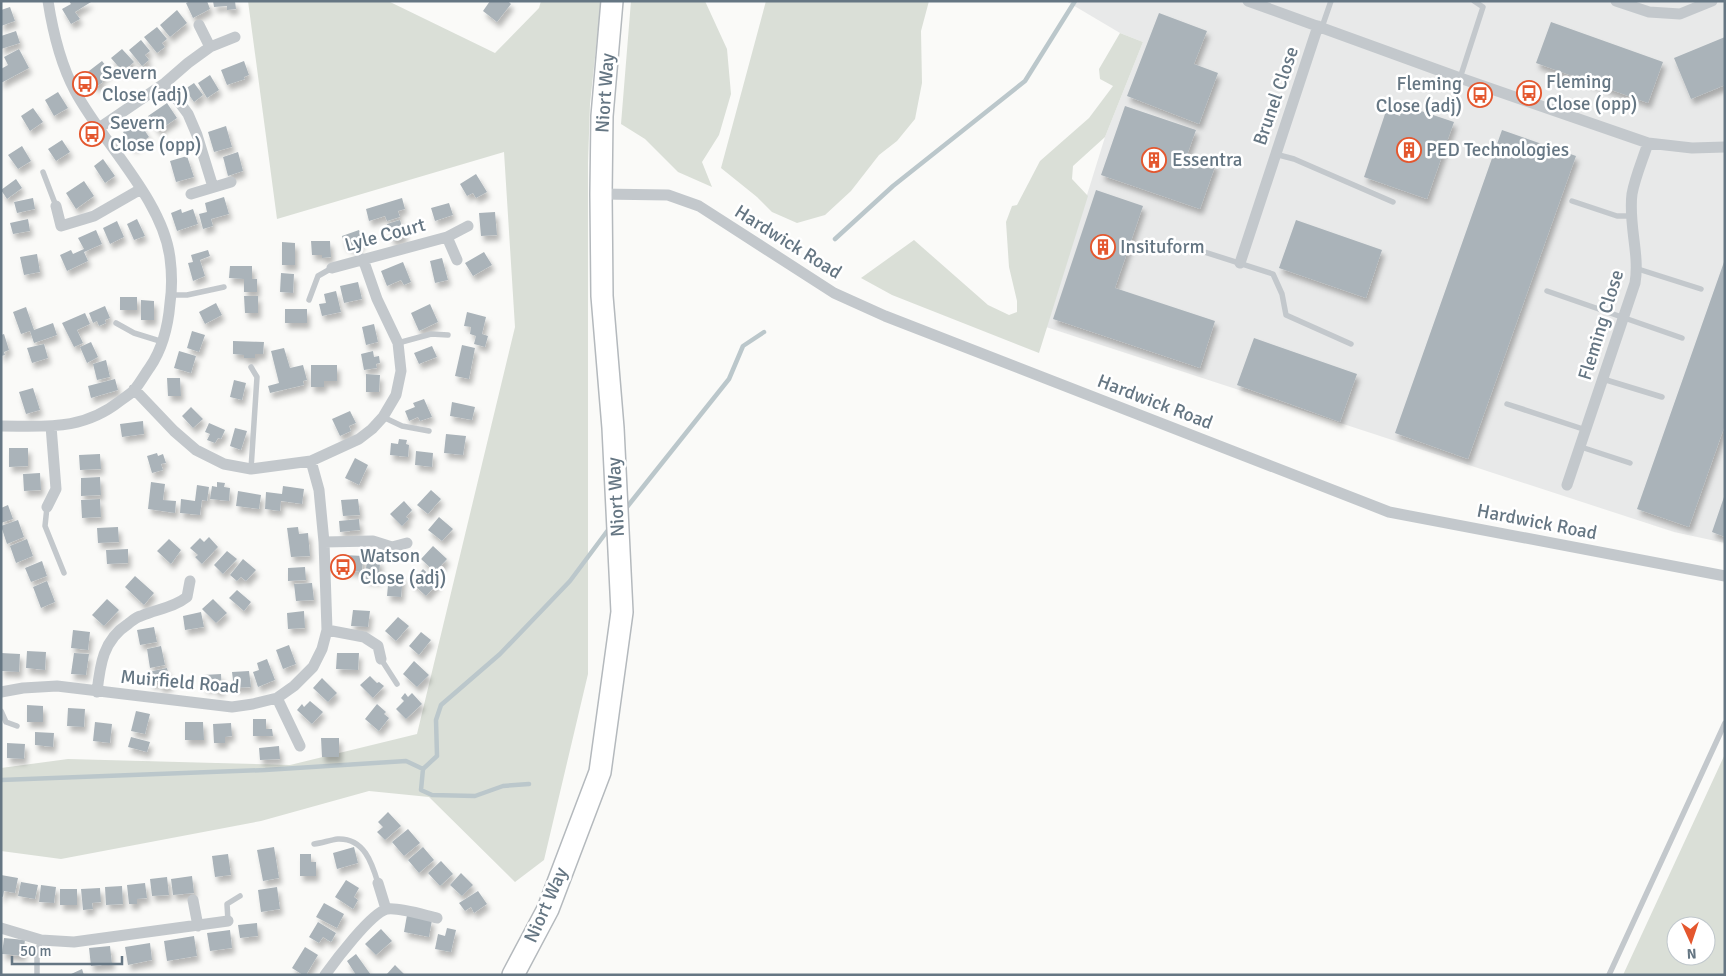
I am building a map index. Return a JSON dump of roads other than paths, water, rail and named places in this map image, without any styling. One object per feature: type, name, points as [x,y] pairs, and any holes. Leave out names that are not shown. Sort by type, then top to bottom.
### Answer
[{"type":"highway","name":"Niort Way","points":[[513,975],[548,909],[600,772],[622,612],[613,428],[602,296],[602,116],[612,1]]},
{"type":"street","points":[[1,426],[51,426],[78,423],[107,411],[134,389],[156,358],[168,327],[171,295],[170,257],[165,239],[157,218],[141,188],[76,93],[66,73],[58,49],[48,1]]},
{"type":"street","points":[[1248,1],[1460,78],[1648,143],[1692,148],[1725,147]]},
{"type":"street","points":[[1616,1],[1680,14],[1712,1]]},
{"type":"street","points":[[199,25],[210,47]]},
{"type":"street","name":"Brunel Close","points":[[1240,263],[1275,154],[1320,27]]},
{"type":"street","points":[[99,128],[164,83],[210,47],[235,38]]},
{"type":"street","points":[[164,83],[188,114],[197,135],[213,188]]},
{"type":"street","name":"Fleming Close","points":[[1566,485],[1635,283],[1638,270],[1632,216],[1632,195],[1648,143]]},
{"type":"street","points":[[191,194],[231,182]]},
{"type":"street","points":[[56,206],[61,226],[94,216],[141,188]]},
{"type":"street","name":"Hardwick Road","points":[[601,194],[668,195],[699,206],[834,293],[885,316],[1389,512],[1725,576]]},
{"type":"street","name":"Lyle Court","points":[[332,268],[446,237],[468,226]]},
{"type":"street","name":"Lyle Court","points":[[446,237],[457,260]]},
{"type":"street","points":[[134,389],[174,431],[196,450],[224,464],[251,469],[311,461],[359,439],[383,417],[396,395],[401,371],[398,343],[376,299],[363,259]]},
{"type":"street","points":[[47,507],[56,489],[51,426]]},
{"type":"street","name":"Muirfield Road","points":[[1,692],[23,688],[57,686],[232,707],[277,698],[294,686],[313,667],[322,649],[327,630],[324,542],[319,490],[311,461]]},
{"type":"street","points":[[324,542],[373,541],[392,547],[407,543]]},
{"type":"street","points":[[97,692],[100,666],[104,652],[112,637],[139,616],[182,601],[187,597],[190,581]]},
{"type":"street","points":[[327,630],[364,637],[378,646],[381,659]]},
{"type":"street","points":[[277,698],[300,746]]},
{"type":"street","points":[[378,883],[386,909]]},
{"type":"street","points":[[193,900],[198,926]]},
{"type":"street","points":[[325,975],[344,949],[370,921],[386,909],[402,910],[438,918]]},
{"type":"street","points":[[1,928],[41,940],[74,942],[228,921]]},
{"type":"lane","points":[[1320,27],[1331,1]]},
{"type":"lane","points":[[1460,78],[1481,19],[1483,7],[1474,1]]},
{"type":"lane","points":[[1275,154],[1294,159],[1393,202]]},
{"type":"lane","points":[[43,172],[56,206]]},
{"type":"lane","points":[[1572,201],[1616,216],[1632,216]]},
{"type":"lane","points":[[1192,248],[1272,274],[1282,294],[1286,315],[1351,344]]},
{"type":"lane","points":[[309,300],[318,276],[332,268]]},
{"type":"lane","points":[[1638,270],[1701,289]]},
{"type":"lane","points":[[171,295],[187,295],[224,288]]},
{"type":"lane","points":[[1547,291],[1682,338]]},
{"type":"lane","points":[[116,323],[162,342]]},
{"type":"lane","points":[[398,343],[430,334],[448,334]]},
{"type":"lane","points":[[251,367],[257,376],[251,469]]},
{"type":"lane","points":[[1603,379],[1662,397]]},
{"type":"lane","points":[[1507,404],[1586,430]]},
{"type":"lane","points":[[383,417],[402,426],[429,432]]},
{"type":"lane","points":[[1580,447],[1630,463]]},
{"type":"lane","points":[[47,507],[44,526],[64,573]]},
{"type":"lane","points":[[381,659],[397,684]]},
{"type":"lane","points":[[1,711],[6,722],[17,726]]},
{"type":"lane","points":[[1609,975],[1725,723]]},
{"type":"lane","points":[[314,844],[339,839],[355,842],[365,852],[378,883]]},
{"type":"lane","points":[[228,921],[227,904],[240,896]]},
{"type":"lane","points":[[37,975],[38,952],[41,940]]},
{"type":"waterway","points":[[835,239],[893,186],[1025,81],[1075,1]]},
{"type":"waterway","points":[[627,507],[729,379],[743,346],[764,332]]},
{"type":"waterway","points":[[1,780],[265,770],[406,761],[423,769],[437,756],[436,720],[441,705],[500,654],[570,581],[608,530]]},
{"type":"waterway","points":[[423,769],[421,790],[432,795],[475,796],[503,786],[529,784]]},
{"type":"place","name":"Severn Close (adj)","points":[[85,84]]},
{"type":"place","name":"Fleming Close (opp)","points":[[1529,93]]},
{"type":"place","name":"Fleming Close (adj)","points":[[1480,95]]},
{"type":"place","name":"Severn Close (opp)","points":[[92,134]]},
{"type":"place","name":"PED Technologies","points":[[1409,150]]},
{"type":"place","name":"Essentra","points":[[1154,160]]},
{"type":"place","name":"Insituform","points":[[1103,247]]},
{"type":"place","name":"Watson Close (adj)","points":[[343,567]]}]
